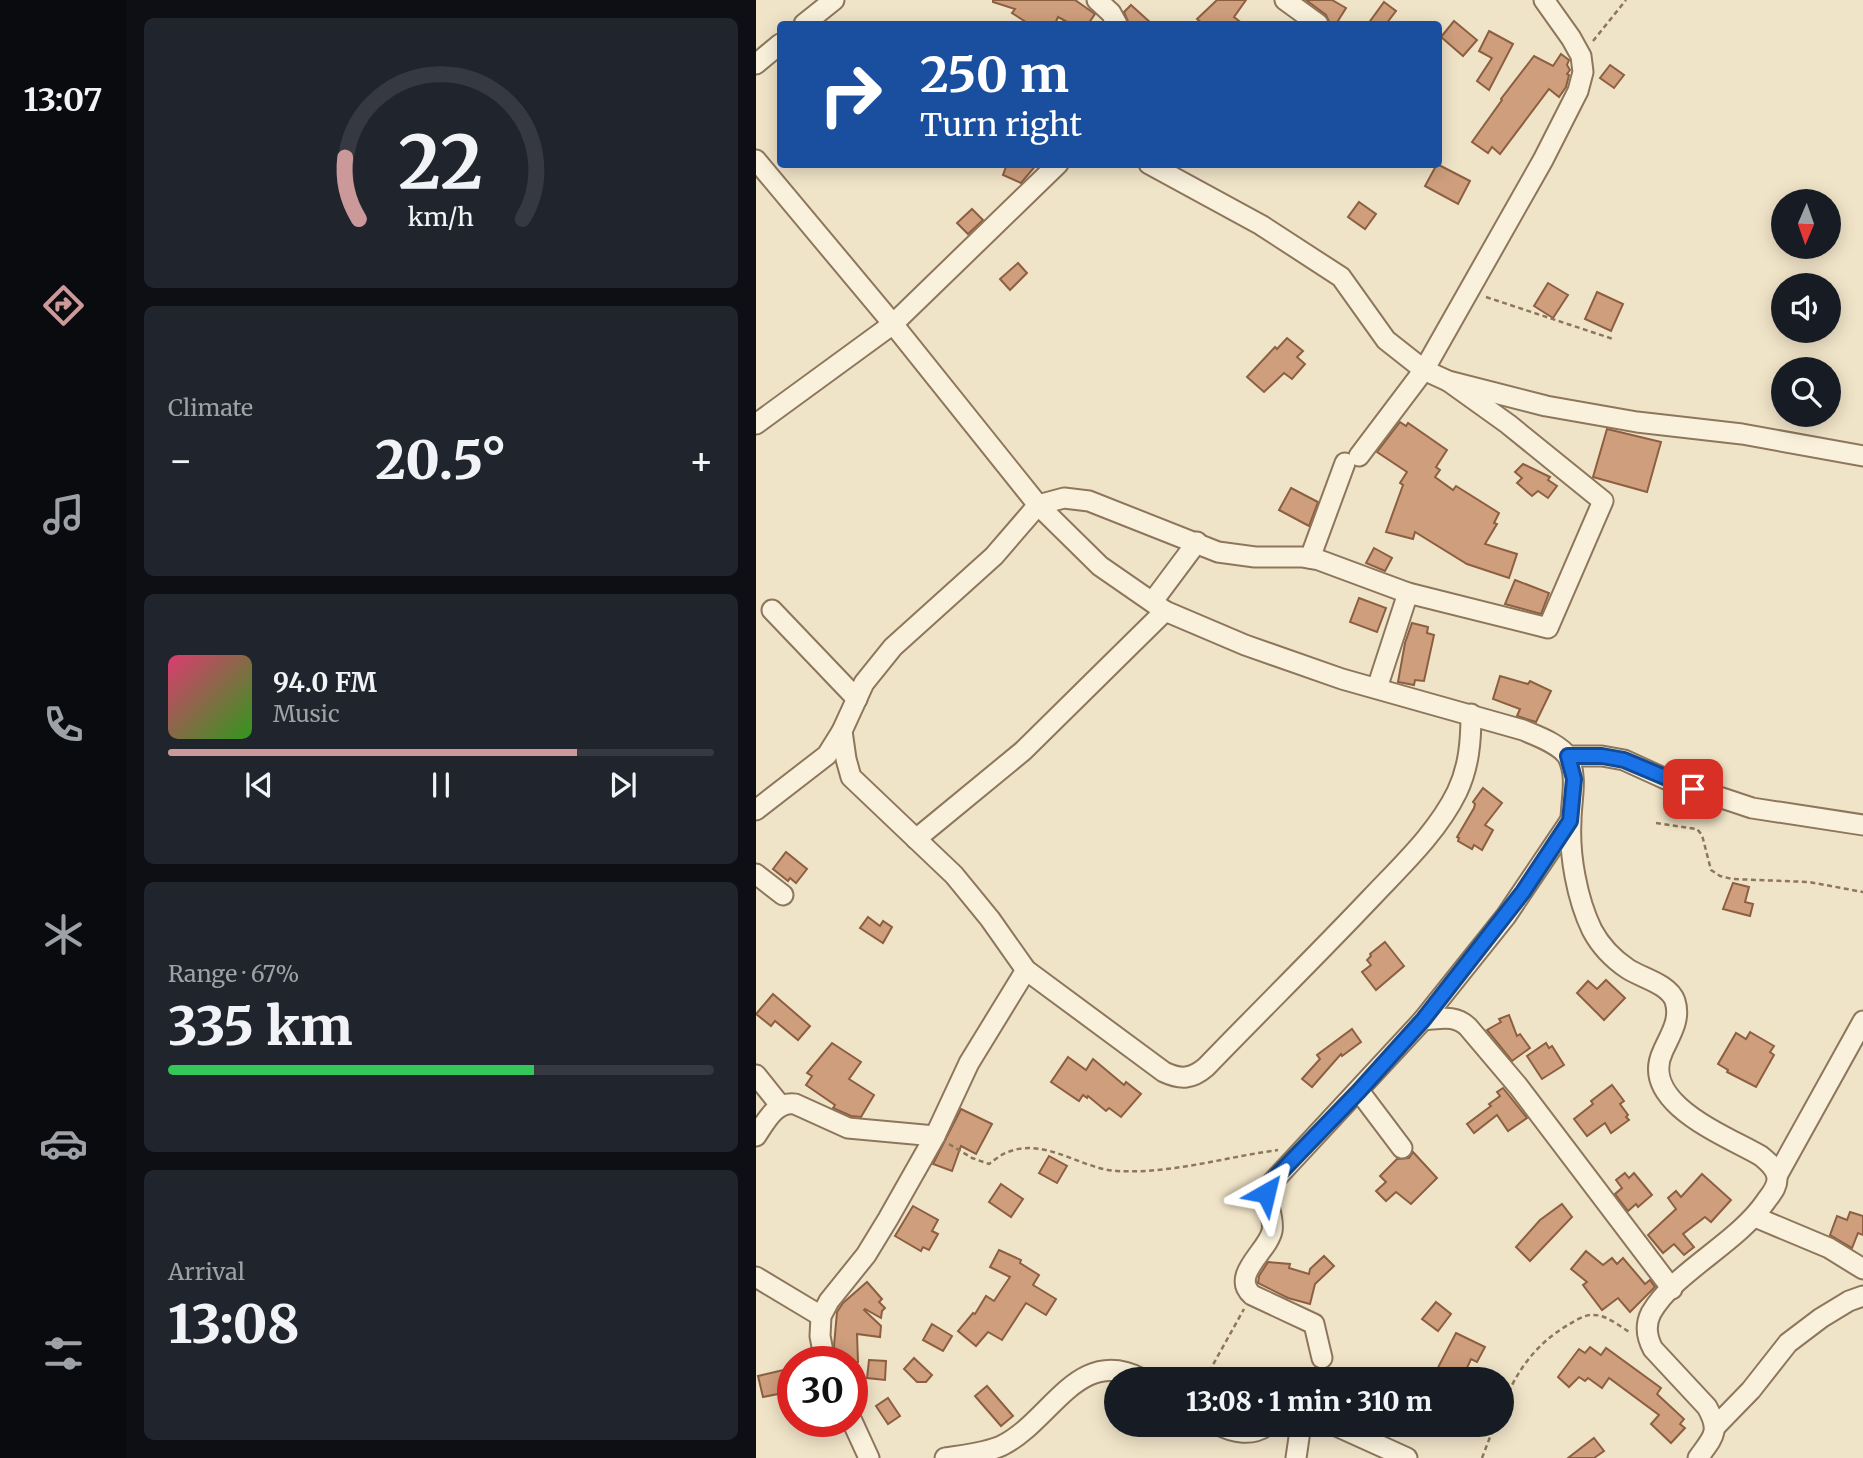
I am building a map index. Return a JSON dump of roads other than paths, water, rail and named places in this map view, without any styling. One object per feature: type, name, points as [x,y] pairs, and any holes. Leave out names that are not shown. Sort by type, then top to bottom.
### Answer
[{"type":"street","points":[[815,21],[834,0]]},
{"type":"street","points":[[1097,0],[1115,21]]},
{"type":"street","points":[[1285,0],[1314,21]]},
{"type":"street","points":[[1310,558],[1352,459],[1424,370],[1543,160],[1578,91],[1583,72],[1581,56],[1544,0]]},
{"type":"street","points":[[756,64],[777,46]]},
{"type":"street","points":[[756,160],[893,324],[1038,505],[1100,566],[1159,606],[1303,666],[1523,730],[1551,743],[1568,756],[1602,756],[1624,760],[1668,780],[1752,808],[1863,825]]},
{"type":"street","points":[[756,424],[893,324],[1054,168]]},
{"type":"street","points":[[1156,168],[1261,225],[1341,277],[1386,340],[1424,370],[1448,381],[1546,406],[1637,422],[1742,434],[1863,456]]},
{"type":"street","points":[[756,810],[827,755],[876,666],[893,647],[994,556],[1038,505],[1064,498],[1076,498],[1197,542],[1217,552],[1310,558],[1408,593],[1548,628],[1603,501],[1508,424],[1448,381]]},
{"type":"street","points":[[916,839],[1023,751],[1159,606],[1197,542]]},
{"type":"street","points":[[1377,688],[1408,593]]},
{"type":"street","points":[[772,610],[857,699]]},
{"type":"street","points":[[842,731],[851,777],[954,875],[990,919],[1026,970],[1164,1072],[1180,1078],[1197,1074],[1325,947],[1407,860],[1441,819],[1457,792],[1466,768],[1471,742],[1471,714]]},
{"type":"street","points":[[1568,756],[1574,779],[1570,821],[1574,865],[1592,930],[1608,953],[1627,968],[1666,990],[1674,999],[1678,1016],[1661,1054],[1658,1072],[1662,1087],[1675,1105],[1761,1156],[1772,1165],[1777,1175]]},
{"type":"street","points":[[1322,1359],[1314,1324],[1252,1295],[1247,1289],[1247,1275],[1272,1230],[1266,1198],[1268,1187],[1423,1020],[1506,916],[1570,821]]},
{"type":"street","points":[[756,874],[783,895]]},
{"type":"street","points":[[822,1346],[821,1316],[829,1301],[866,1255],[936,1135],[969,1063],[1026,970]]},
{"type":"street","points":[[1423,1020],[1458,1018],[1475,1035],[1518,1086],[1672,1289]]},
{"type":"street","points":[[1716,1426],[1707,1407],[1653,1349],[1648,1340],[1647,1327],[1651,1314],[1672,1289],[1755,1217],[1776,1187],[1777,1175],[1863,1021]]},
{"type":"street","points":[[756,1075],[780,1105]]},
{"type":"street","points":[[1359,1091],[1402,1148]]},
{"type":"street","points":[[756,1136],[780,1105],[786,1103],[795,1104],[848,1128],[936,1135]]},
{"type":"street","points":[[1755,1217],[1829,1248],[1863,1269]]},
{"type":"street","points":[[756,1277],[821,1316]]},
{"type":"street","points":[[1698,1458],[1714,1435],[1716,1426],[1751,1390],[1788,1343],[1821,1318],[1863,1296]]},
{"type":"street","points":[[945,1458],[1003,1446],[1028,1428],[1077,1381],[1094,1372],[1104,1370]]},
{"type":"street","points":[[859,1437],[867,1457]]},
{"type":"street","points":[[1296,1458],[1299,1437]]},
{"type":"street","points":[[1361,1437],[1407,1458]]}]
